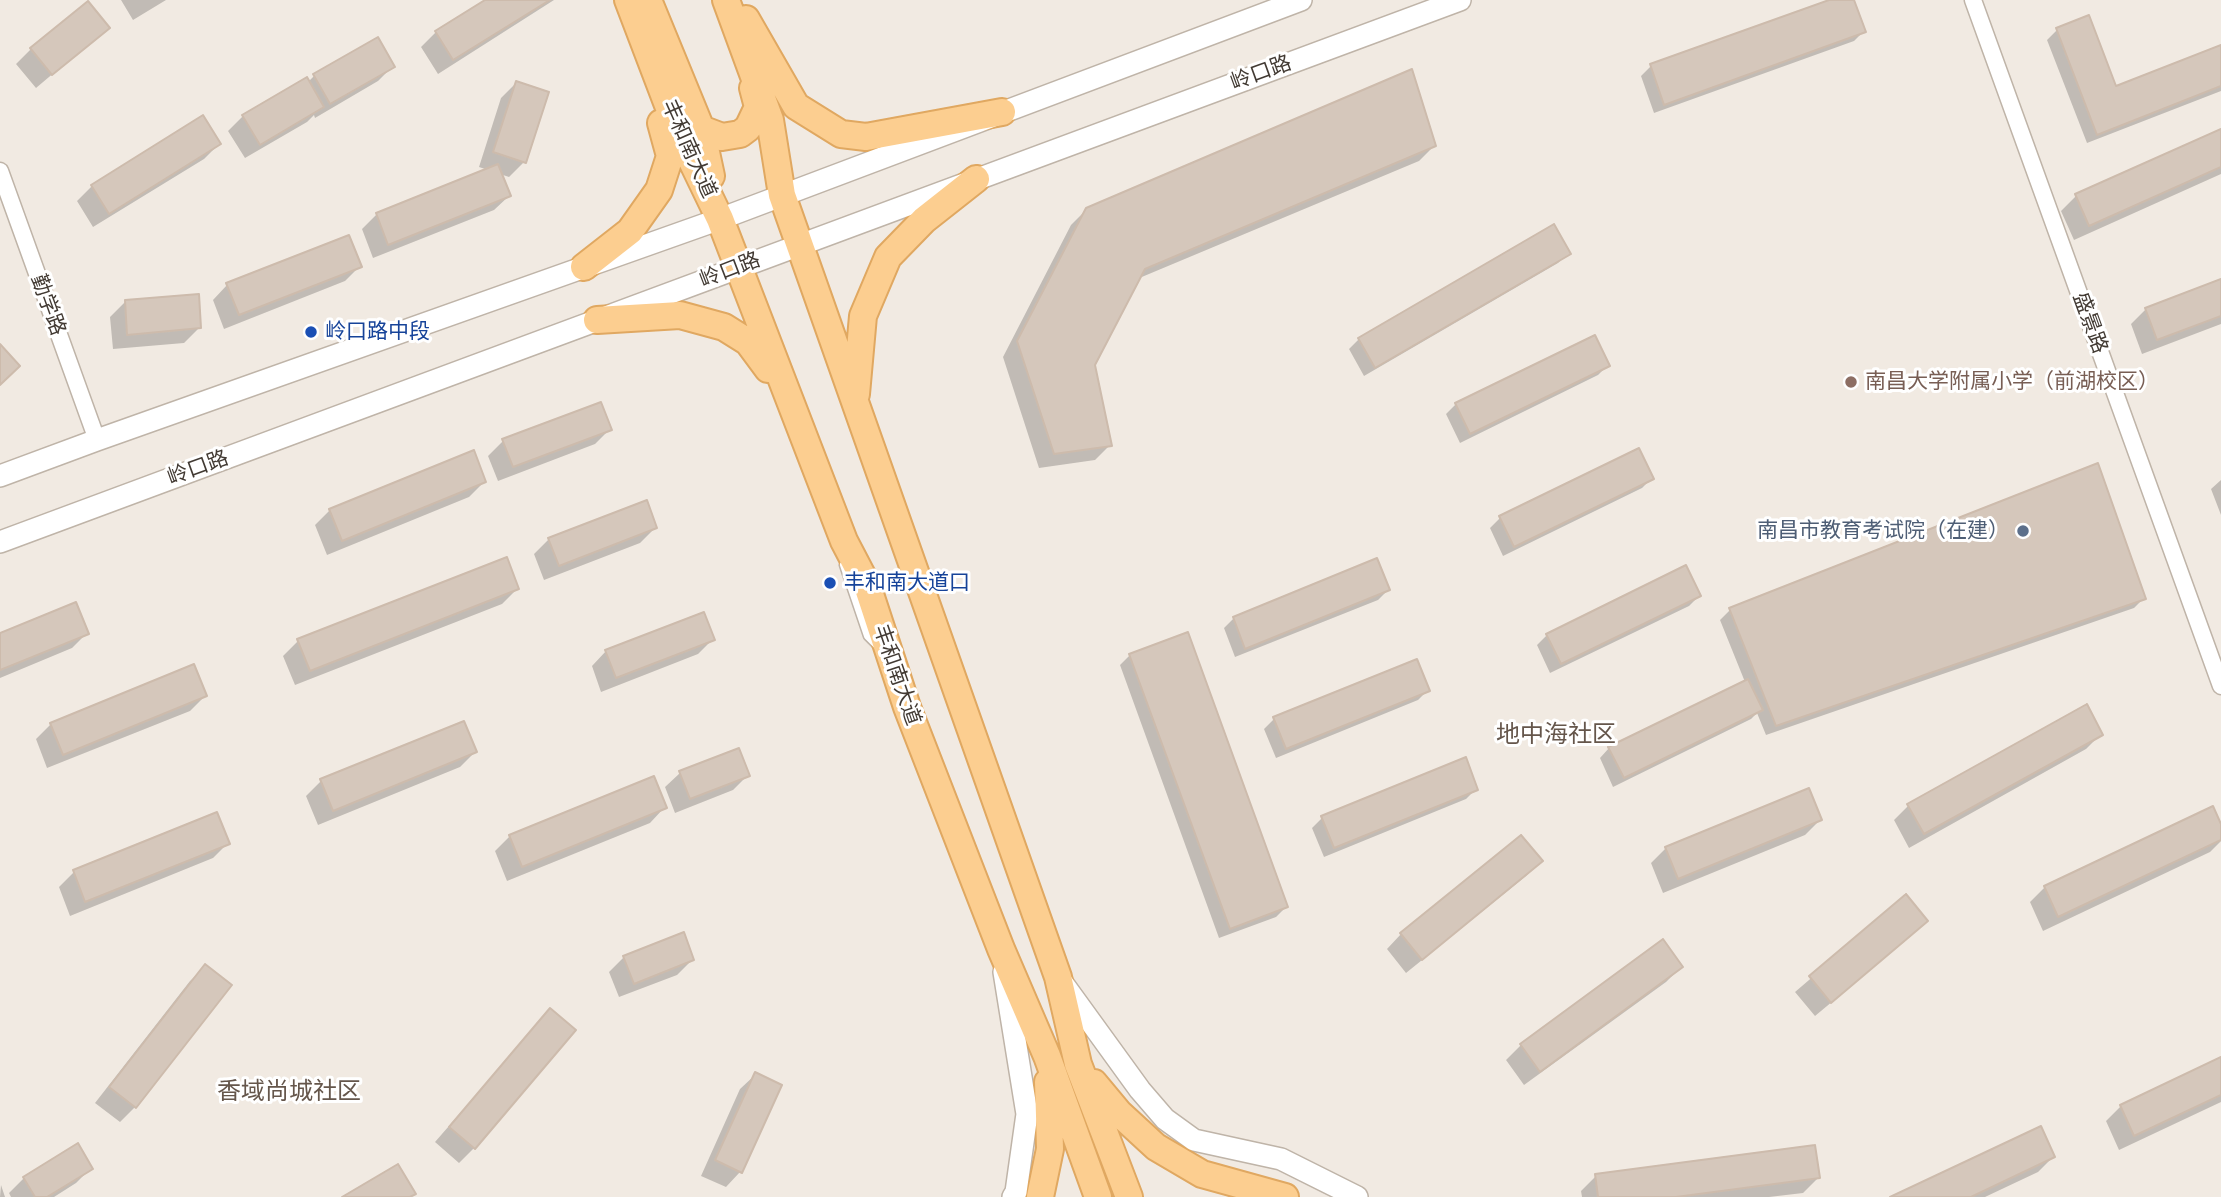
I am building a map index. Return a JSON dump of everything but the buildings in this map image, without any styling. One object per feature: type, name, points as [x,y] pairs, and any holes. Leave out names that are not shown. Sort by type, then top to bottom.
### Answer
[{"type":"main road","name":"丰和南大道","points":[[628,0],[680,134],[720,219],[844,541],[867,585],[891,659],[1001,949],[1047,1056],[1098,1197]]},
{"type":"main road","points":[[584,267],[630,231],[659,190],[670,156],[628,0]]},
{"type":"main road","points":[[648,0],[701,129],[720,219]]},
{"type":"main road","points":[[726,0],[770,120],[782,195],[1058,977],[1078,1064],[1129,1197]]},
{"type":"main road","points":[[736,0],[796,106],[841,134],[866,137],[1002,112]]},
{"type":"main road","points":[[659,80],[686,118],[701,129],[722,137],[740,134],[748,128],[758,107],[743,47]]},
{"type":"main road","points":[[855,403],[863,316],[888,257],[924,219],[976,179]]},
{"type":"main road","points":[[597,320],[680,315],[724,327],[748,342],[788,397]]},
{"type":"main road","points":[[1040,1197],[1050,1149],[1047,1056]]},
{"type":"main road","points":[[1078,1064],[1119,1114],[1156,1147],[1202,1174],[1285,1197]]},
{"type":"street","points":[[0,477],[97,440],[720,219],[1301,0]]},
{"type":"street","name":"岭口路","points":[[0,542],[1460,0]]},
{"type":"street","name":"盛景路","points":[[1973,0],[2221,686]]},
{"type":"street","name":"勤学路","points":[[0,171],[97,440]]},
{"type":"street","points":[[1001,949],[1027,1114],[1016,1192],[1013,1197]]},
{"type":"street","points":[[1058,977],[1140,1090],[1165,1119],[1194,1140],[1281,1160],[1357,1197]]},
{"type":"place","name":"岭口路中段","points":[[311,332]]},
{"type":"place","name":"南昌大学附属小学（前湖校区）","points":[[1851,382]]},
{"type":"place","name":"南昌市教育考试院（在建）","points":[[2023,531]]},
{"type":"place","name":"丰和南大道口","points":[[830,583]]},
{"type":"district","name":"地中海社区","points":[[1556,735]]},
{"type":"district","name":"香域尚城社区","points":[[289,1092]]}]
